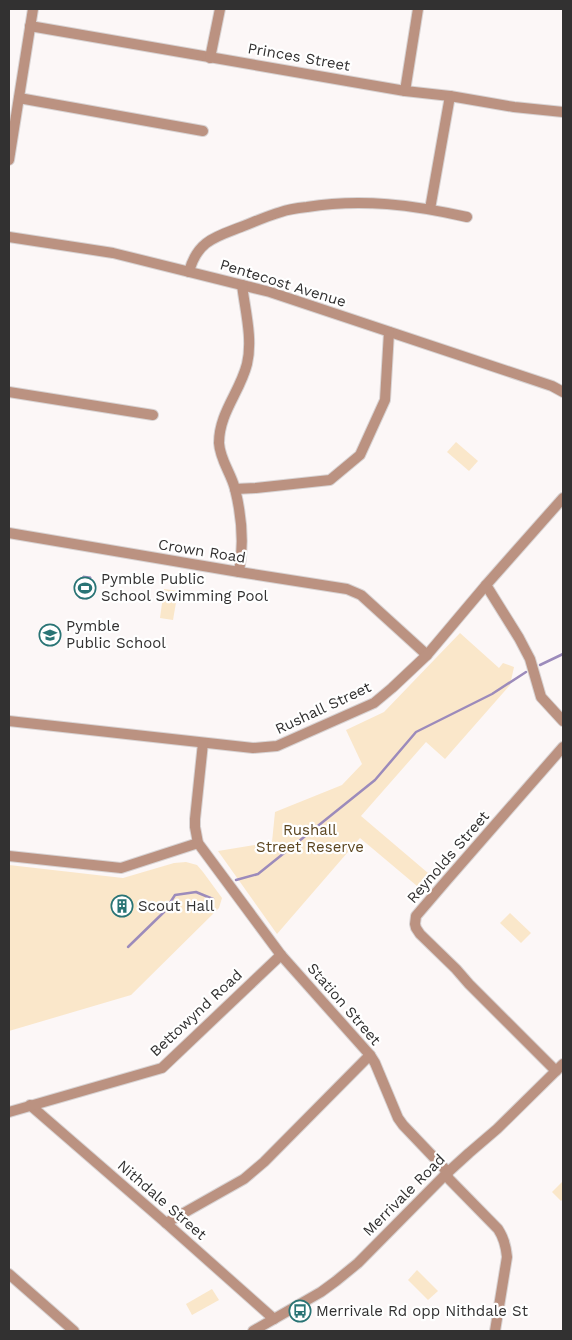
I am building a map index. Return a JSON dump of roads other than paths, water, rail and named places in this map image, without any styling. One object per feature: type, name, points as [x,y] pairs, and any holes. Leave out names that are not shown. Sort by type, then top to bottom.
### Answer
[{"type":"street","points":[[9,160],[33,9]]},
{"type":"street","points":[[210,58],[220,9]]},
{"type":"street","points":[[404,91],[418,9]]},
{"type":"street","name":"Princes Street","points":[[30,26],[404,91],[563,112]]},
{"type":"street","points":[[430,209],[450,96]]},
{"type":"street","points":[[19,98],[203,131]]},
{"type":"street","points":[[189,272],[192,259],[206,243],[223,234],[282,211],[317,205],[353,203],[391,204],[430,209],[467,217]]},
{"type":"street","name":"Pentecost Avenue","points":[[9,237],[113,253],[270,292],[552,386],[563,392]]},
{"type":"street","points":[[239,572],[242,530],[235,489],[221,454],[220,434],[224,415],[243,378],[248,363],[248,333],[242,285]]},
{"type":"street","points":[[235,489],[330,480],[360,455],[385,400],[389,332]]},
{"type":"street","name":"Pentecost Avenue","points":[[542,383],[563,397]]},
{"type":"street","points":[[9,392],[153,415]]},
{"type":"street","name":"Rushall Street","points":[[9,721],[253,748],[277,746],[374,704],[427,655],[563,498]]},
{"type":"street","name":"Crown Road","points":[[9,533],[347,589],[361,595],[427,655]]},
{"type":"street","points":[[486,585],[530,659],[541,698],[563,721]]},
{"type":"street","name":"Station Street","points":[[203,743],[195,819],[198,843],[281,955],[370,1055],[398,1118],[444,1168],[449,1179],[498,1229],[505,1242],[507,1257],[496,1331]]},
{"type":"street","name":"Reynolds Street","points":[[560,1067],[469,984],[420,934],[415,924],[416,916],[429,900],[563,747]]},
{"type":"street","points":[[9,856],[121,868],[198,843]]},
{"type":"street","name":"Bettowynd Road","points":[[9,1112],[162,1068],[281,955]]},
{"type":"street","points":[[166,1223],[244,1179],[264,1162],[370,1055]]},
{"type":"street","name":"Merrivale Road","points":[[252,1331],[321,1292],[358,1263],[447,1173],[497,1129],[560,1067]]},
{"type":"street","name":"Nithdale Street","points":[[30,1105],[274,1319]]},
{"type":"street","points":[[9,1274],[74,1331]]},
{"type":"waterway","points":[[540,665],[563,654]]},
{"type":"waterway","points":[[236,880],[258,874],[375,780],[416,732],[492,694],[526,672]]},
{"type":"waterway","points":[[128,947],[164,912],[175,895],[196,892],[213,899]]},
{"type":"place","name":"Pymble Public School Swimming Pool","points":[[85,588]]},
{"type":"place","name":"Pymble Public School","points":[[50,635]]},
{"type":"place","name":"Scout Hall","points":[[122,906]]},
{"type":"place","name":"Merrivale Rd opp Nithdale St","points":[[300,1311]]},
{"type":"park label","name":"Rushall Street Reserve","points":[[310,838]]}]
